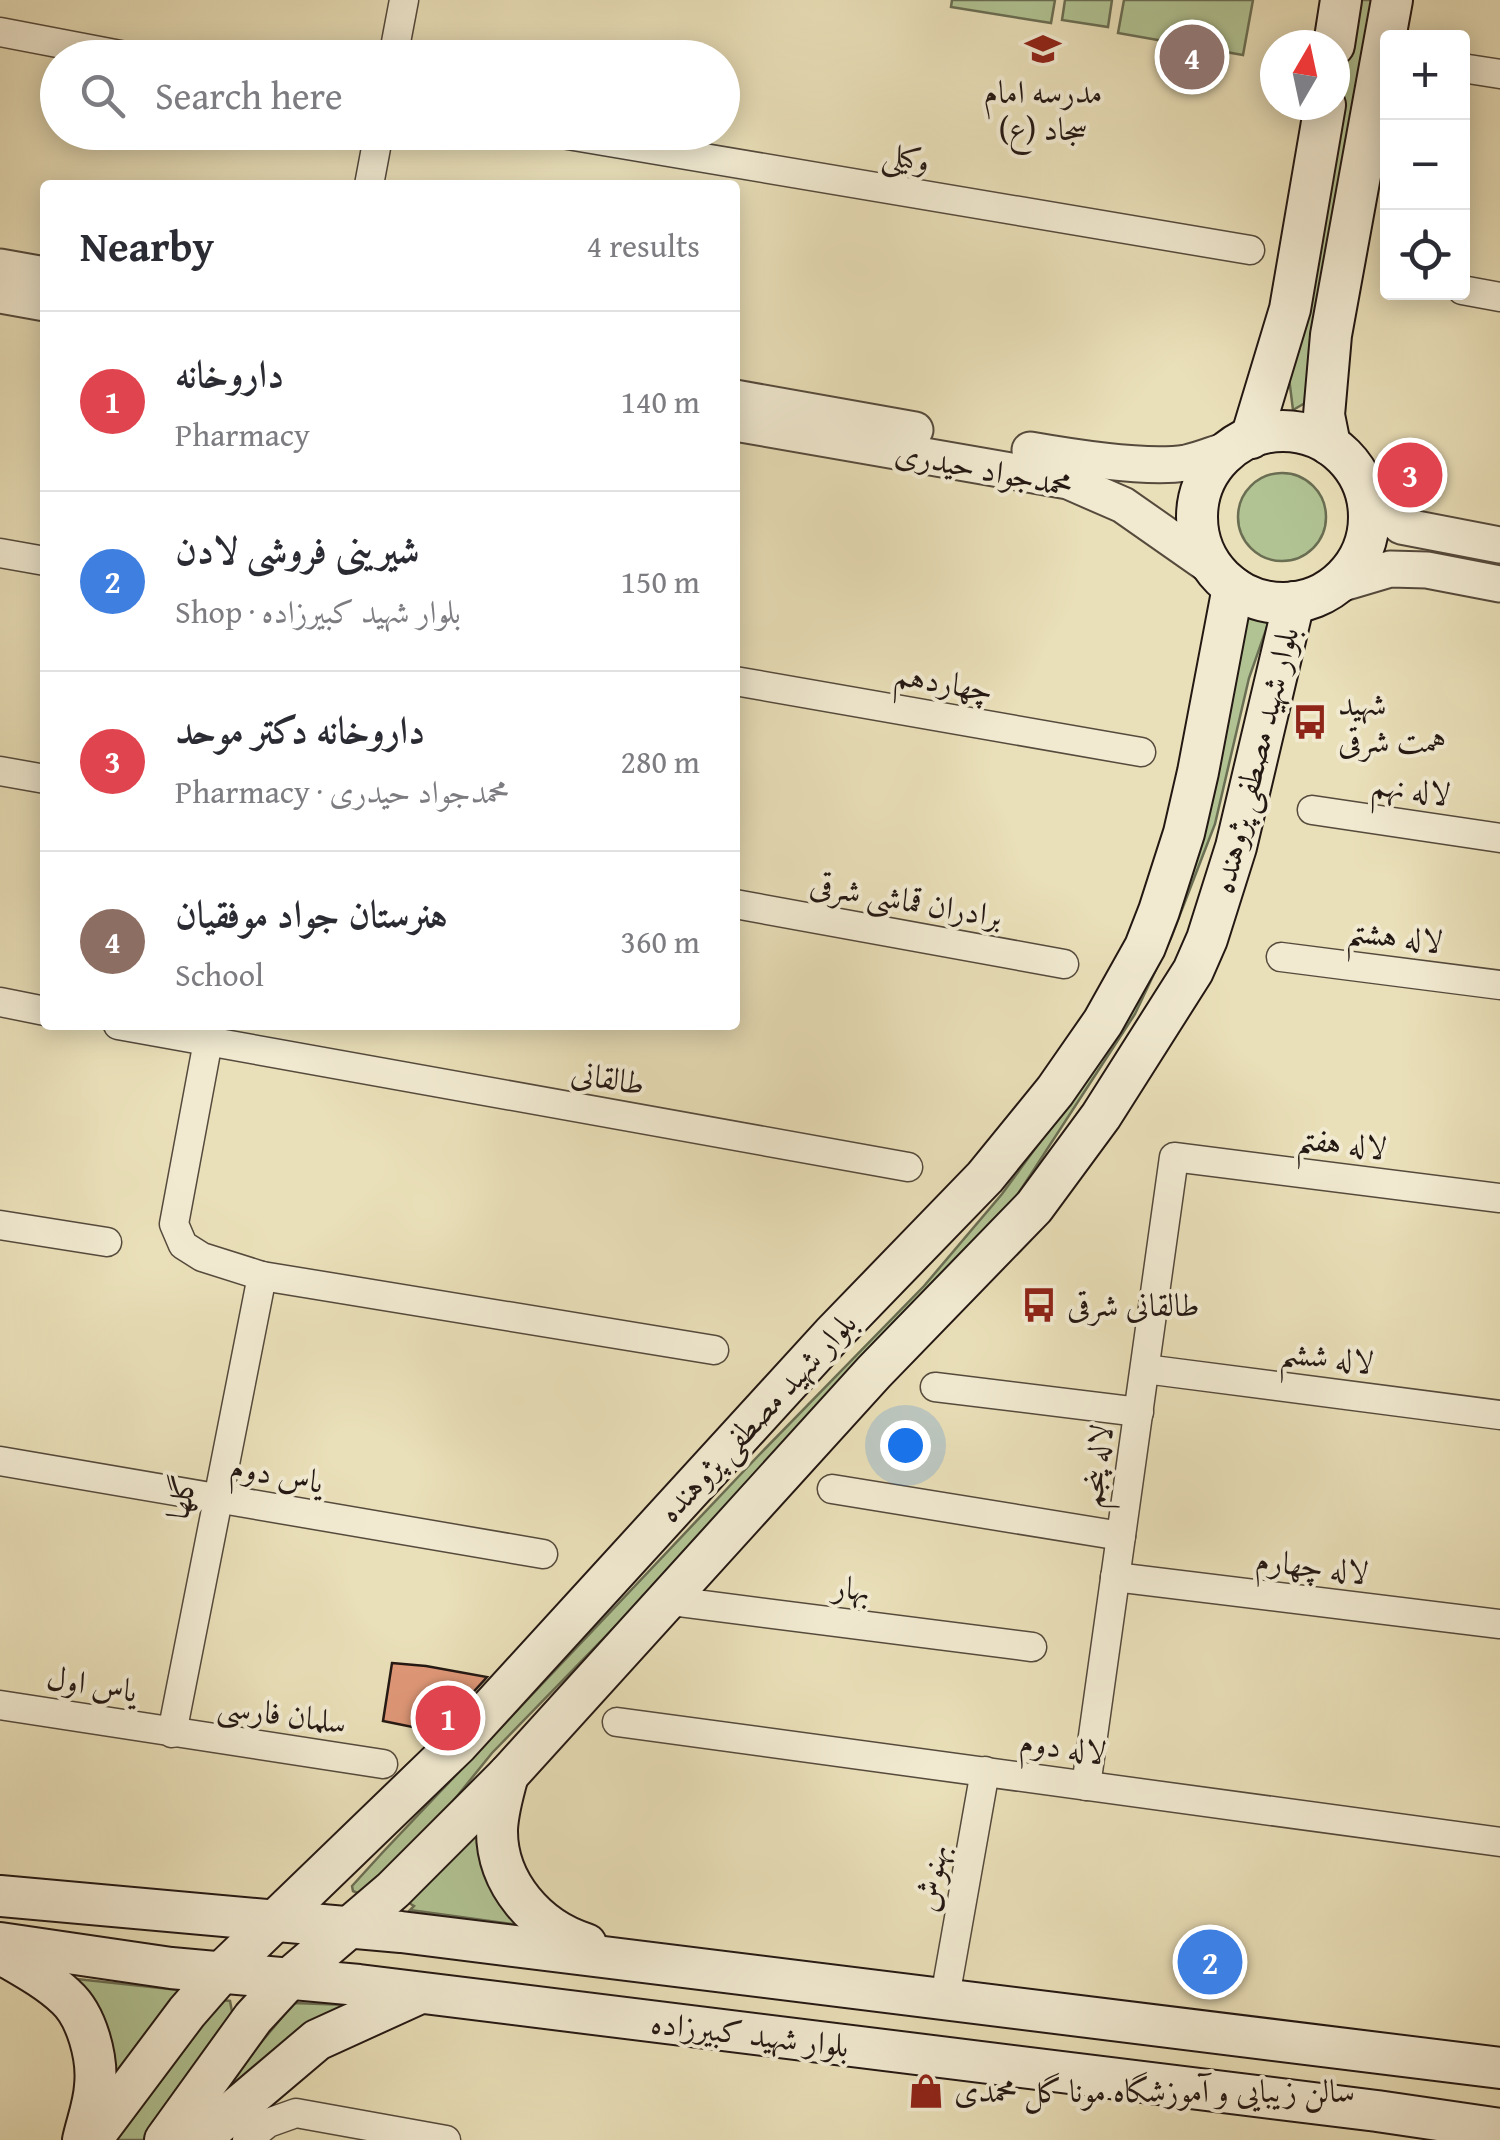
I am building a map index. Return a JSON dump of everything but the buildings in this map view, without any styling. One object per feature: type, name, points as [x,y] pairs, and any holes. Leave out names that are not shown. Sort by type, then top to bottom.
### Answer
[{"type":"main road","points":[[1336,30],[1341,0]]},
{"type":"main road","points":[[1330,444],[1324,414],[1331,335],[1392,0]]},
{"type":"main road","points":[[1241,443],[1290,309],[1322,120]]},
{"type":"main road","points":[[1270,432],[1291,432],[1330,444],[1346,458],[1366,492],[1370,518],[1366,543],[1354,566],[1336,585],[1316,597],[1294,602],[1272,602],[1223,577],[1201,543],[1197,516],[1202,489],[1215,465],[1241,443],[1270,432]]},
{"type":"main road","name":"بلوار شهید مصطفی پژوهنده","points":[[91,2140],[221,1973],[458,1744],[819,1350],[985,1177],[1055,1090],[1103,1022],[1145,947],[1160,911],[1198,772],[1223,577]]},
{"type":"main road","name":"بلوار شهید مصطفی پژوهنده","points":[[165,2140],[253,2018],[290,1978],[393,1890],[508,1776],[874,1372],[1034,1207],[1101,1116],[1193,971],[1207,939],[1236,847],[1294,602]]},
{"type":"main road","points":[[508,1776],[497,1833],[499,1853],[515,1892],[540,1922],[575,1941],[633,1959]]},
{"type":"main road","name":"بلوار شهید کبیرزاده","points":[[0,1896],[633,1959],[1500,2068]]},
{"type":"main road","name":"بلوار شهید کبیرزاده","points":[[0,1943],[1500,2128]]},
{"type":"main road","points":[[0,1953],[69,1999],[80,2019],[96,2066],[96,2088],[82,2140]]},
{"type":"main road","points":[[199,2140],[317,2040],[420,1994]]},
{"type":"street","points":[[396,40],[404,0]]},
{"type":"street","points":[[0,32],[42,40]]},
{"type":"street","points":[[1470,69],[1500,74]]},
{"type":"street","points":[[370,180],[376,150]]},
{"type":"street","name":"وکیلی","points":[[657,150],[1250,250]]},
{"type":"street","points":[[0,267],[40,274]]},
{"type":"street","points":[[1470,291],[1500,297]]},
{"type":"street","points":[[0,295],[40,302]]},
{"type":"street","name":"محمدجواد حیدری","points":[[740,399],[1068,457],[1186,463],[1241,443]]},
{"type":"street","name":"محمدجواد حیدری","points":[[740,424],[1068,481],[1123,505],[1223,577]]},
{"type":"street","points":[[1366,492],[1401,526],[1500,546]]},
{"type":"street","points":[[0,553],[40,560]]},
{"type":"street","points":[[1336,585],[1390,569],[1427,570],[1500,584]]},
{"type":"street","name":"چهاردهم","points":[[740,682],[1141,752]]},
{"type":"street","points":[[0,771],[40,778]]},
{"type":"street","name":"لاله نهم","points":[[1312,810],[1500,838]]},
{"type":"street","name":"برادران قماشی شرقی","points":[[740,905],[1064,964]]},
{"type":"street","name":"لاله هشتم","points":[[1281,957],[1500,985]]},
{"type":"street","points":[[0,1002],[40,1010]]},
{"type":"street","name":"طالقانی","points":[[169,1030],[209,1034],[908,1166]]},
{"type":"street","points":[[209,1034],[174,1224],[183,1244],[202,1257],[262,1276],[714,1350]]},
{"type":"street","name":"لاله هفتم","points":[[1174,1157],[1500,1198]]},
{"type":"street","name":"لاله پنجم","points":[[1086,1786],[1174,1157]]},
{"type":"street","points":[[0,1224],[107,1242]]},
{"type":"street","name":"گلها","points":[[172,1733],[262,1276]]},
{"type":"street","name":"لاله ششم","points":[[1145,1369],[1500,1415]]},
{"type":"street","points":[[935,1387],[1138,1412]]},
{"type":"street","name":"یاس دوم","points":[[0,1461],[543,1554]]},
{"type":"street","points":[[832,1488],[1121,1536]]},
{"type":"street","name":"لاله چهارم","points":[[1115,1577],[1500,1624]]},
{"type":"street","name":"بهار","points":[[664,1600],[1032,1646]]},
{"type":"street","name":"یاس اول","points":[[0,1705],[172,1733]]},
{"type":"street","name":"لاله دوم","points":[[617,1722],[1500,1842]]},
{"type":"street","name":"سلمان فارسی","points":[[172,1733],[383,1764]]},
{"type":"street","name":"بهنوش","points":[[946,1997],[986,1772]]},
{"type":"street","points":[[1377,2110],[1423,2140]]},
{"type":"street","points":[[247,2140],[268,2123],[296,2113],[446,2140]]},
{"type":"green space","points":[[952,0],[1055,0],[1051,23],[951,7]]},
{"type":"green space","points":[[1065,0],[1112,0],[1108,27],[1062,20]]},
{"type":"green space","points":[[1124,0],[1253,0],[1243,55],[1118,33]]},
{"type":"green space","points":[[1354,0],[1376,0],[1305,403],[1293,410],[1289,378],[1333,120],[1350,120],[1349,30]]},
{"type":"green space","points":[[1273,473],[1291,473],[1307,480],[1319,492],[1326,517],[1319,542],[1307,554],[1291,561],[1273,561],[1257,554],[1245,542],[1238,526],[1238,508],[1245,492],[1257,480]]},
{"type":"green space","points":[[1253,616],[1268,624],[1249,678],[1215,824],[1171,938],[1135,1014],[1014,1200],[791,1446],[492,1753],[420,1842],[362,1895],[353,1891],[352,1886],[383,1852],[924,1286],[1002,1194],[1101,1058],[1243,619]]},
{"type":"green space","points":[[484,1823],[526,1926],[410,1910],[414,1906],[409,1903]]},
{"type":"green space","points":[[49,1976],[188,1991],[111,2096]]},
{"type":"green space","points":[[222,2000],[230,2001],[233,2017],[161,2140],[113,2140],[150,2084]]},
{"type":"green space","points":[[294,2003],[374,2006],[233,2102],[218,2094]]},
{"type":"place","name":"مدرسه امام سجاد (ع)","points":[[1043,49]]},
{"type":"place","name":"هنرستان جواد موفقیان","points":[[1192,57]]},
{"type":"place","name":"داروخانه دکتر موحد","points":[[1410,475]]},
{"type":"place","name":"شهید همت شرقی","points":[[1310,722]]},
{"type":"place","name":"طالقانی شرقی","points":[[1039,1305]]},
{"type":"place","name":"داروخانه","points":[[448,1718]]},
{"type":"place","name":"شیرینی فروشی لادن","points":[[1210,1962]]},
{"type":"place","name":"سالن زیبایی و آموزشگاه مونا گل محمدی","points":[[926,2091]]}]
